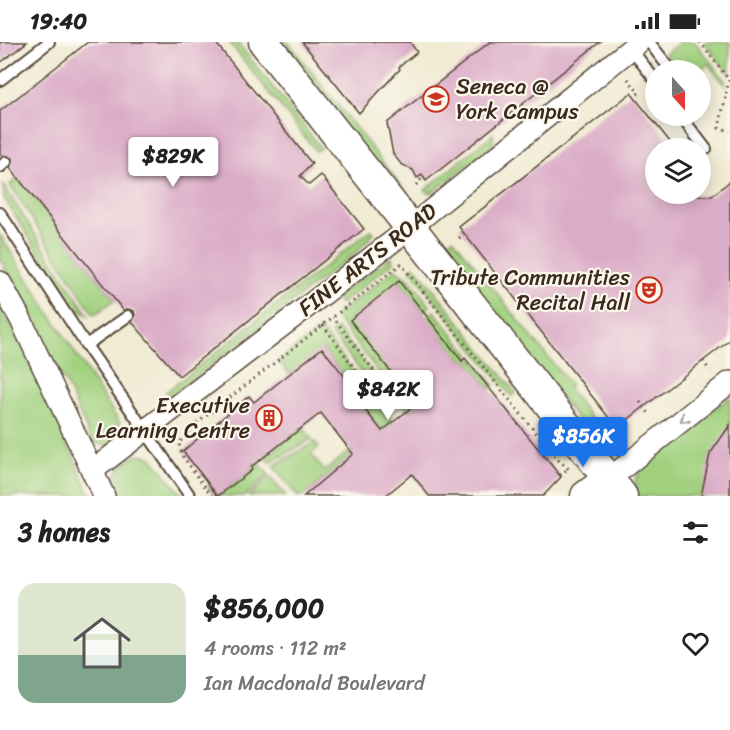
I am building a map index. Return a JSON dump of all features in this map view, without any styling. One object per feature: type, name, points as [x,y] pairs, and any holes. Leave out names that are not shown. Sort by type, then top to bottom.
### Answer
[{"type":"street","points":[[264,42],[410,226],[599,486],[730,382]]},
{"type":"street","name":"FINE ARTS ROAD","points":[[92,471],[410,226],[640,44]]},
{"type":"street","points":[[0,282],[21,320],[104,496]]},
{"type":"lane","points":[[0,80],[49,42]]},
{"type":"lane","points":[[640,44],[659,60]]},
{"type":"lane","points":[[640,44],[647,60]]},
{"type":"lane","points":[[688,126],[698,138]]},
{"type":"lane","points":[[0,213],[144,432],[190,496]]},
{"type":"lane","points":[[86,345],[128,316]]},
{"type":"path","points":[[700,42],[729,80],[719,128],[730,131]]},
{"type":"path","points":[[628,79],[639,93],[634,96]]},
{"type":"path","points":[[416,185],[423,177]]},
{"type":"path","points":[[459,238],[464,234]]},
{"type":"path","points":[[212,496],[181,454],[179,443],[196,424],[401,264],[567,469],[599,486]]},
{"type":"path","points":[[323,325],[386,411],[398,402],[333,317]]},
{"type":"path","points":[[703,362],[710,371]]},
{"type":"path","points":[[640,402],[651,416]]},
{"type":"path","points":[[560,475],[573,464]]},
{"type":"green space","points":[[229,42],[237,42],[321,148],[316,151]]},
{"type":"green space","points":[[278,42],[288,42],[407,193],[389,182]]},
{"type":"green space","points":[[680,42],[695,42],[709,60],[669,60],[665,54]]},
{"type":"green space","points":[[704,42],[730,42],[730,75]]},
{"type":"green space","points":[[711,62],[725,80],[725,85],[711,68]]},
{"type":"green space","points":[[493,134],[493,145],[434,191],[429,193],[425,190]]},
{"type":"green space","points":[[18,178],[115,300],[94,315],[10,185]]},
{"type":"green space","points":[[3,185],[88,315],[75,309],[4,198]]},
{"type":"green space","points":[[371,230],[374,233],[359,250],[170,397],[166,392]]},
{"type":"green space","points":[[0,235],[121,425],[120,435],[115,442],[106,445],[96,443],[90,437],[69,390],[0,259]]},
{"type":"green space","points":[[453,238],[571,386],[568,388],[600,430],[592,437],[440,247]]},
{"type":"green space","points":[[391,257],[394,262],[341,304],[335,298]]},
{"type":"green space","points":[[415,266],[516,393],[511,396],[410,269]]},
{"type":"green space","points":[[396,269],[405,278],[407,276],[430,306],[423,312],[399,281],[416,404],[408,410],[335,316]]},
{"type":"green space","points":[[0,305],[50,405],[91,496],[0,496]]},
{"type":"green space","points":[[434,311],[494,385],[490,389],[465,358],[462,361],[426,317]]},
{"type":"green space","points":[[320,329],[393,422],[382,431],[351,391],[353,388],[323,349],[289,374],[279,361]]},
{"type":"green space","points":[[338,329],[390,396],[384,401],[331,333]]},
{"type":"green space","points":[[730,397],[730,496],[637,496],[635,480],[644,465]]},
{"type":"green space","points":[[303,428],[312,439],[270,463],[265,456]]},
{"type":"green space","points":[[315,442],[319,447],[311,454],[324,471],[350,451],[353,454],[304,496],[297,496],[273,466]]},
{"type":"green space","points":[[143,454],[152,458],[183,496],[117,496],[112,485],[119,469],[127,461]]},
{"type":"green space","points":[[258,462],[268,474],[245,496],[218,496],[252,470],[251,467]]},
{"type":"green space","points":[[269,476],[286,496],[249,496]]},
{"type":"green space","points":[[210,486],[218,496],[216,496],[208,487]]},
{"type":"building","points":[[0,42],[27,42],[0,63]]},
{"type":"building","points":[[88,42],[215,42],[312,164],[300,176],[309,185],[321,175],[364,229],[179,376],[132,322],[135,316],[134,311],[123,310],[10,168],[12,158],[0,155],[0,111]]},
{"type":"building","points":[[302,42],[410,42],[417,52],[399,67],[400,69],[359,113]]},
{"type":"building","points":[[490,42],[600,42],[426,181],[422,175],[417,178],[413,170],[401,164],[393,154],[387,123]]},
{"type":"building","points":[[631,93],[645,110],[645,126],[657,126],[667,138],[645,138],[645,204],[711,204],[711,196],[730,181],[730,340],[617,428],[459,227]]},
{"type":"building","points":[[399,281],[462,361],[465,358],[561,477],[543,496],[429,496],[412,474],[385,496],[304,496],[353,454],[321,413],[251,467],[252,470],[218,496],[183,451],[249,396],[254,402],[322,348],[354,388],[350,391],[382,431],[416,404],[350,320]]},
{"type":"building","points":[[730,425],[730,496],[701,496],[710,454]]},
{"type":"place","name":"Seneca @ York Campus","points":[[436,99]]},
{"type":"place","name":"Tribute Communities Recital Hall","points":[[649,290]]},
{"type":"place","name":"Executive Learning Centre","points":[[269,418]]}]
